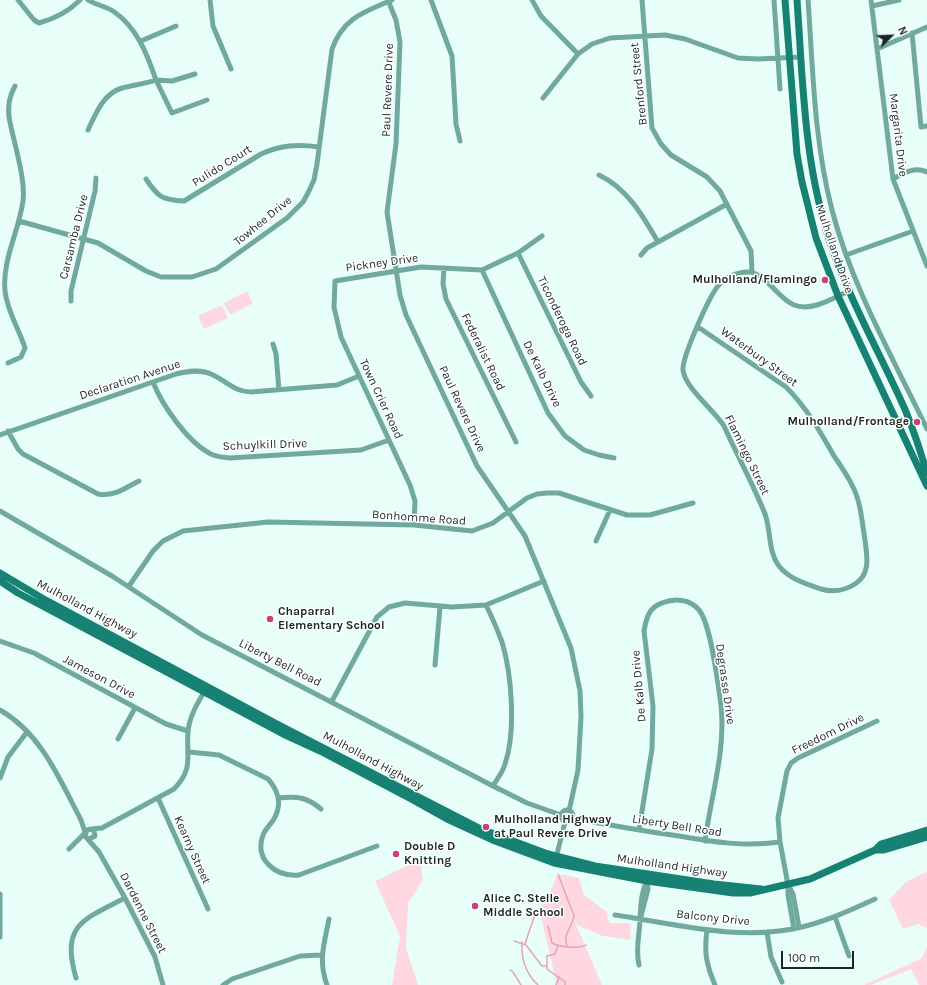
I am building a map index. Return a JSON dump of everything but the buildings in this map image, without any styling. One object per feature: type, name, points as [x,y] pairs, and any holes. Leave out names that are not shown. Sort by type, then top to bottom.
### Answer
[{"type":"main road","name":"Mulholland Drive","points":[[785,0],[794,127],[802,182],[816,238],[838,296],[921,456],[927,486]]},
{"type":"main road","name":"Mulholland Drive","points":[[797,0],[806,126],[815,186],[830,241],[849,291],[903,404],[927,473]]},
{"type":"main road","name":"Mulholland Highway","points":[[0,573],[206,689],[480,835],[554,862],[647,878],[763,889],[788,885],[824,874],[876,850],[884,850],[927,837]]},
{"type":"main road","name":"Mulholland Highway","points":[[0,581],[18,593],[474,826],[556,857],[647,878]]},
{"type":"main road","name":"Mulholland Highway","points":[[876,850],[881,844],[927,830]]},
{"type":"street","points":[[18,0],[34,20],[39,23],[59,15],[80,0]]},
{"type":"street","points":[[88,0],[96,6],[103,6],[113,11],[141,41],[156,80],[172,113],[206,100]]},
{"type":"street","points":[[210,0],[213,26],[231,69]]},
{"type":"street","name":"Towhee Drive","points":[[18,221],[98,243],[146,271],[161,277],[182,278],[206,274],[226,263],[287,218],[298,207],[308,193],[314,180],[332,49],[336,38],[351,20],[390,0]]},
{"type":"street","name":"Paul Revere Drive","points":[[390,0],[396,20],[400,42],[396,144],[387,212],[406,315],[477,466],[525,536],[571,648],[580,691],[581,742],[578,770],[569,811]]},
{"type":"street","points":[[431,0],[452,56],[456,124],[460,141]]},
{"type":"street","points":[[532,0],[541,16],[578,54]]},
{"type":"street","name":"Brenford Street","points":[[642,0],[652,128],[661,144],[671,155],[707,177],[720,192],[728,204],[751,251],[752,272]]},
{"type":"street","points":[[774,0],[780,89]]},
{"type":"street","points":[[808,0],[820,151],[832,211],[846,255],[860,290],[927,429]]},
{"type":"street","points":[[871,3],[899,0]]},
{"type":"street","name":"Margarita Drive","points":[[871,3],[893,179],[927,266]]},
{"type":"street","points":[[141,41],[176,26]]},
{"type":"street","points":[[877,49],[927,27]]},
{"type":"street","points":[[912,34],[921,127],[927,126]]},
{"type":"street","points":[[543,98],[578,54],[592,44],[610,38],[645,35],[676,36],[738,58],[801,57]]},
{"type":"street","points":[[88,130],[102,102],[122,88],[156,80],[172,81],[195,74]]},
{"type":"street","points":[[8,363],[20,357],[25,348],[12,318],[5,291],[9,257],[24,192],[9,117],[8,105],[10,95],[15,86]]},
{"type":"street","name":"Pulido Court","points":[[146,179],[156,195],[170,201],[184,201],[266,152],[292,144],[319,146]]},
{"type":"street","points":[[893,179],[912,170],[920,169],[927,172]]},
{"type":"street","points":[[599,176],[608,180],[637,206],[658,242]]},
{"type":"street","name":"Carsamba Drive","points":[[71,301],[71,292],[95,191],[96,178]]},
{"type":"street","points":[[641,255],[647,248],[728,204]]},
{"type":"street","points":[[846,255],[913,231]]},
{"type":"street","name":"Pickney Drive","points":[[335,281],[421,267],[482,270],[518,253],[542,236]]},
{"type":"street","name":"Ticonderoga Road","points":[[518,253],[581,382],[591,396]]},
{"type":"street","name":"Federalist Road","points":[[444,268],[443,284],[446,299],[516,442]]},
{"type":"street","name":"De Kalb Drive","points":[[482,270],[548,413],[565,436],[584,450],[614,458]]},
{"type":"street","points":[[752,272],[762,278],[794,305],[811,306],[849,291]]},
{"type":"street","name":"Flamingo Street","points":[[752,272],[735,274],[725,279],[718,286],[684,357],[683,371],[689,385],[717,415],[724,426],[765,515],[773,553],[779,566],[788,575],[800,582],[828,591],[838,592],[848,589],[859,582]]},
{"type":"street","name":"Town Crier Road","points":[[335,281],[334,307],[341,337],[413,493],[415,501],[414,525]]},
{"type":"street","name":"Waterbury Street","points":[[698,327],[786,387],[807,411],[853,486],[859,503],[867,557],[866,572],[859,582]]},
{"type":"street","points":[[273,344],[276,354],[279,390]]},
{"type":"street","name":"Declaration Avenue","points":[[0,435],[184,372],[202,371],[211,374],[233,388],[242,391],[279,390],[337,385],[359,376]]},
{"type":"street","name":"Schuylkill Drive","points":[[153,382],[159,398],[169,413],[198,445],[208,453],[219,457],[230,458],[361,450],[389,440]]},
{"type":"street","points":[[8,432],[18,449],[23,454],[98,494],[115,494],[139,481]]},
{"type":"street","name":"Bonhomme Road","points":[[129,586],[153,550],[162,541],[183,531],[268,522],[414,525],[472,531],[493,523],[526,498],[547,492],[559,493],[610,510],[639,516],[693,503]]},
{"type":"street","points":[[596,541],[610,510]]},
{"type":"street","name":"Liberty Bell Road","points":[[0,511],[129,586],[202,634],[493,786],[527,803],[561,815]]},
{"type":"street","points":[[332,701],[377,617],[389,608],[405,603],[452,608],[486,605],[544,581]]},
{"type":"street","name":"De Kalb Drive","points":[[639,830],[652,748],[653,706],[644,631],[646,620],[650,611],[655,607],[671,600]]},
{"type":"street","name":"Degrasse Drive","points":[[671,600],[690,603],[699,610],[704,620],[709,634],[721,705],[722,733],[719,761],[705,840]]},
{"type":"street","points":[[486,605],[502,643],[508,678],[511,715],[509,752],[505,766],[493,786]]},
{"type":"street","points":[[435,665],[440,606]]},
{"type":"street","name":"Jameson Drive","points":[[0,641],[34,654],[166,724],[188,732]]},
{"type":"street","points":[[78,841],[95,836],[102,828],[174,789],[180,783],[186,771],[189,752],[188,732],[192,716],[206,689]]},
{"type":"street","points":[[118,739],[135,708]]},
{"type":"street","points":[[0,710],[27,732],[44,752],[81,820],[85,832]]},
{"type":"street","name":"Freedom Drive","points":[[797,928],[780,842],[778,818],[787,771],[792,763],[798,758],[877,721]]},
{"type":"street","points":[[0,778],[8,757],[27,732]]},
{"type":"street","points":[[189,752],[219,755],[268,779],[272,784],[279,798],[278,809],[264,835],[262,848],[265,859],[277,872],[289,876],[299,875],[377,846]]},
{"type":"street","name":"Kearny Street","points":[[158,798],[208,910]]},
{"type":"street","points":[[279,798],[302,798],[312,801],[321,809]]},
{"type":"street","points":[[556,857],[565,822],[561,815],[563,812],[569,811],[573,818],[571,821],[565,822]]},
{"type":"street","name":"Liberty Bell Road","points":[[573,818],[735,845],[780,842]]},
{"type":"street","points":[[81,820],[91,829]]},
{"type":"street","points":[[69,849],[85,832],[91,829],[102,828]]},
{"type":"street","name":"Dardenne Street","points":[[91,829],[94,831],[99,852]]},
{"type":"street","name":"Dardenne Street","points":[[85,832],[88,839],[99,852],[125,898],[155,957],[163,985]]},
{"type":"street","points":[[639,964],[636,945],[643,887],[647,878]]},
{"type":"street","points":[[0,894],[0,937]]},
{"type":"street","points":[[76,978],[71,960],[71,937],[80,923],[125,898]]},
{"type":"street","name":"Balcony Drive","points":[[615,915],[707,930],[742,933],[767,932],[797,928],[835,917],[875,899]]},
{"type":"street","points":[[835,917],[849,956]]},
{"type":"street","points":[[327,985],[323,972],[321,955],[329,920]]},
{"type":"street","points":[[707,930],[704,950],[708,967],[715,985]]},
{"type":"street","points":[[767,932],[771,956],[782,982]]},
{"type":"street","points":[[223,985],[232,979],[300,956],[321,955]]},
{"type":"shaded area","points":[[247,291],[253,303],[230,315],[224,303]]},
{"type":"shaded area","points":[[222,305],[228,318],[204,329],[198,316]]},
{"type":"shaded area","points":[[420,860],[423,880],[408,903],[406,948],[418,985],[392,985],[400,936],[375,881]]},
{"type":"shaded area","points":[[927,872],[927,928],[918,924],[903,929],[889,900],[906,882]]},
{"type":"shaded area","points":[[557,875],[579,878],[584,895],[607,912],[608,920],[611,923],[629,923],[631,926],[630,940],[603,936],[577,925],[565,899],[602,985],[557,985],[539,908],[547,901]]},
{"type":"shaded area","points":[[927,947],[927,985],[919,985],[911,969],[871,985],[864,985],[922,958]]},
{"type":"waterway","points":[[558,874],[574,916],[566,937],[567,945]]},
{"type":"waterway","points":[[525,944],[535,914]]},
{"type":"waterway","points":[[548,926],[552,943],[559,946],[569,947],[586,945]]},
{"type":"waterway","points":[[514,941],[526,945],[542,966],[546,966]]},
{"type":"waterway","points":[[522,942],[522,954],[525,966],[530,976],[538,985]]},
{"type":"waterway","points":[[558,946],[555,954],[547,956],[547,969],[565,982],[565,985]]},
{"type":"waterway","points":[[510,970],[513,972],[521,985]]},
{"type":"waterway","points":[[556,985],[559,977]]},
{"type":"place","name":"Mulholland/Flamingo","points":[[825,280]]},
{"type":"place","name":"Mulholland/Frontage","points":[[917,422]]},
{"type":"place","name":"Chaparral Elementary School","points":[[270,619]]},
{"type":"place","name":"Mulholland Highway at Paul Revere Drive","points":[[486,827]]},
{"type":"place","name":"Double D Knitting","points":[[396,854]]},
{"type":"place","name":"Alice C. Stelle Middle School","points":[[475,906]]}]
